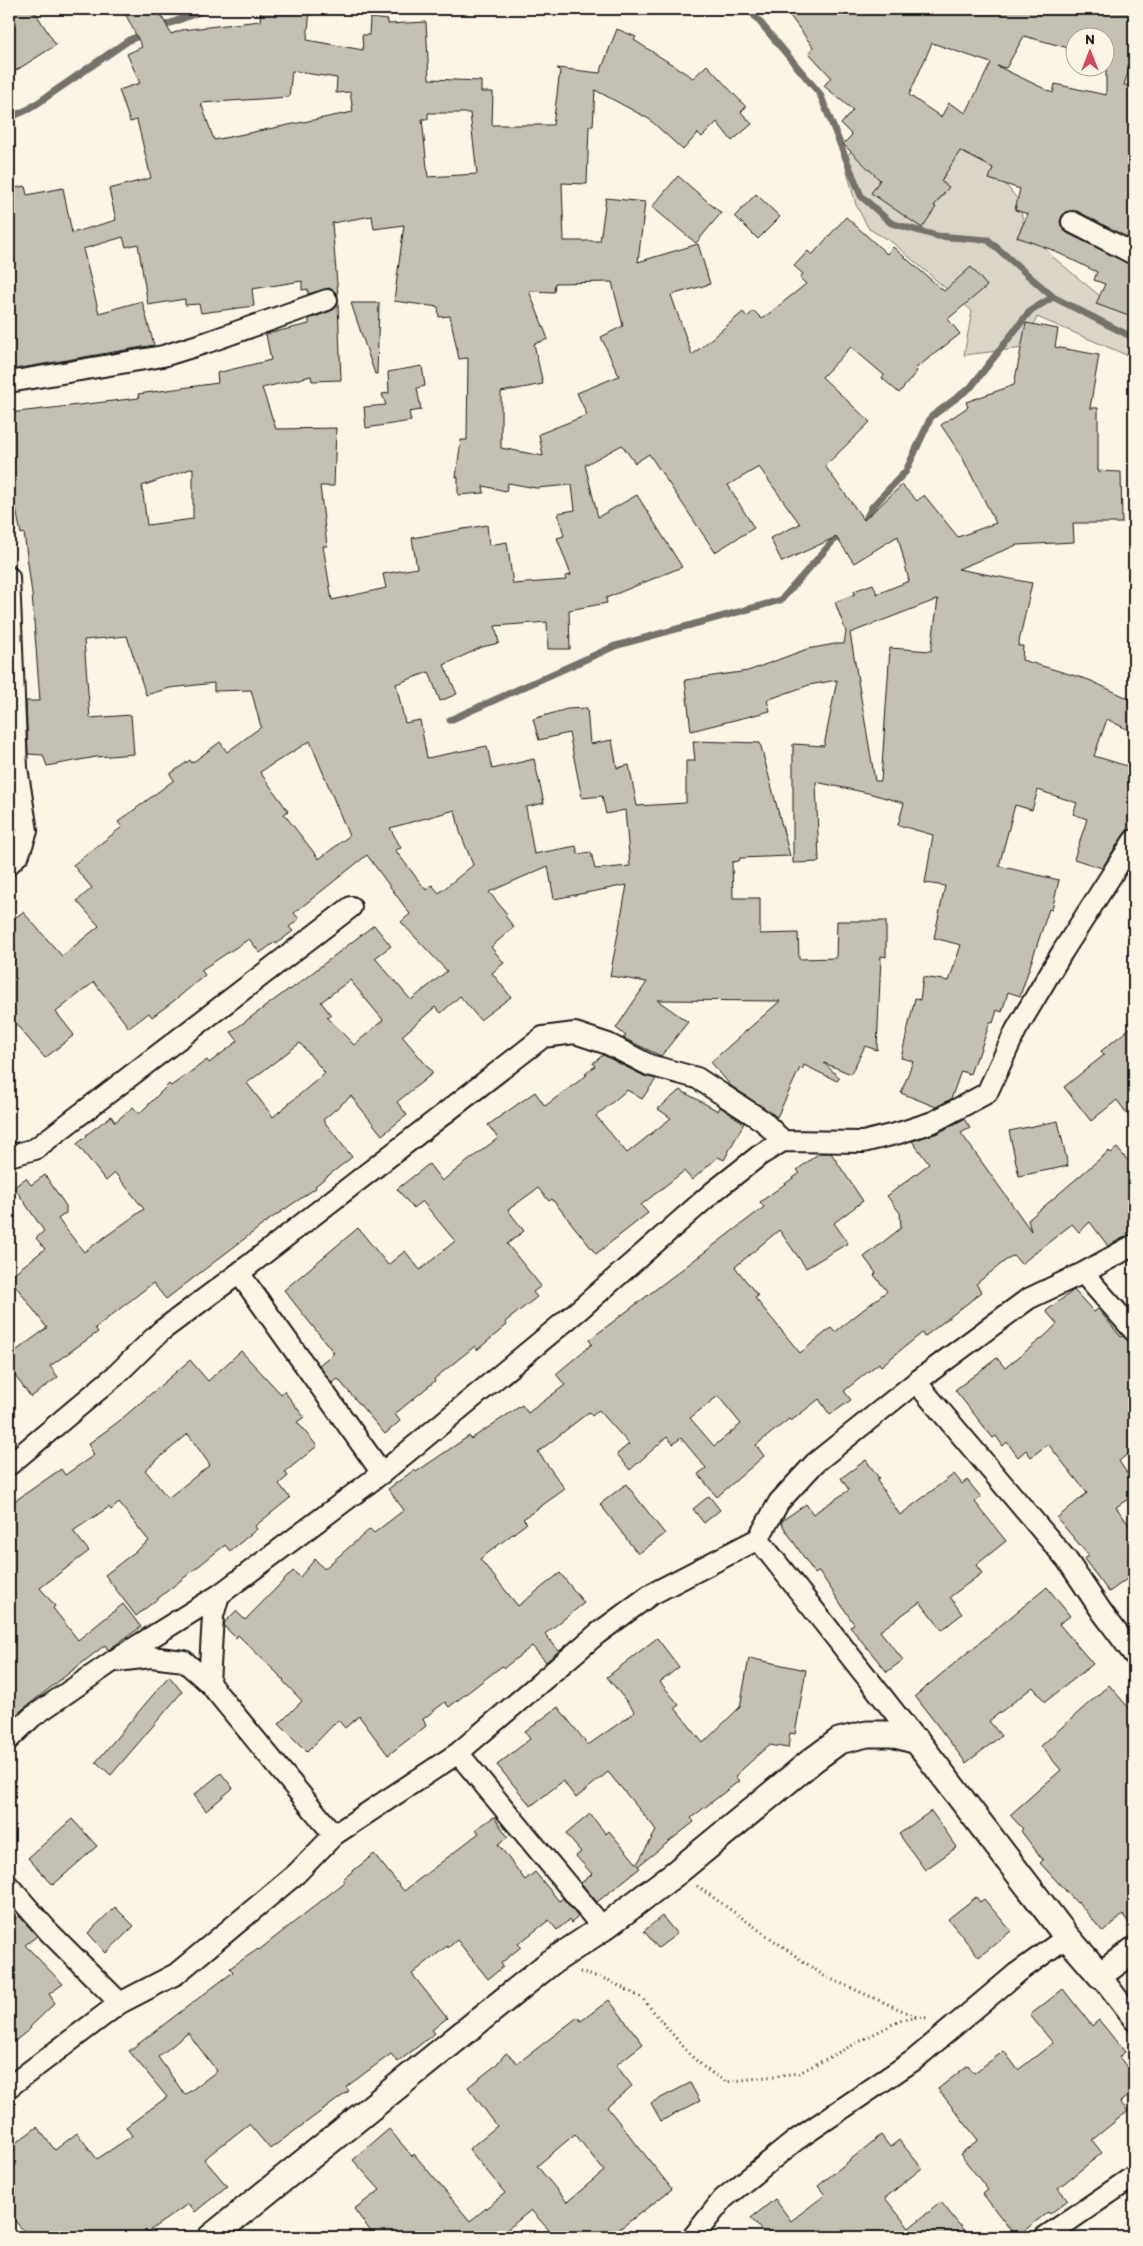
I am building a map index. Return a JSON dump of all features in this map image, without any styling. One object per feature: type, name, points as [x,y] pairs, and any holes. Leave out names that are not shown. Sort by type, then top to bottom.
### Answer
[{"type":"street","points":[[1072,222],[1134,254]]},
{"type":"street","points":[[9,382],[163,356],[326,300]]},
{"type":"street","points":[[9,577],[17,768],[27,831],[19,854],[9,864]]},
{"type":"street","points":[[9,1739],[32,1717],[113,1661],[219,1595],[382,1473],[580,1309],[713,1192],[760,1155],[783,1141],[863,1142],[933,1122],[987,1093],[1016,1030],[1063,951],[1134,840]]},
{"type":"street","points":[[9,1156],[35,1149],[351,907]]},
{"type":"street","points":[[9,1465],[116,1375],[161,1332],[543,1037],[575,1033],[608,1044],[649,1065],[697,1078],[763,1121],[783,1141]]},
{"type":"street","points":[[9,2087],[120,2003],[176,1974],[296,1874],[334,1835],[458,1753],[596,1634],[650,1595],[758,1539],[779,1502],[815,1463],[916,1382],[1028,1300],[1134,1245]]},
{"type":"street","points":[[239,1273],[382,1473]]},
{"type":"street","points":[[1083,1273],[1134,1331]]},
{"type":"street","points":[[916,1382],[1067,1560],[1134,1655]]},
{"type":"street","points":[[758,1539],[917,1741],[1067,1937],[1100,1975],[1134,2020]]},
{"type":"street","points":[[209,1683],[213,1616],[219,1595]]},
{"type":"street","points":[[113,1661],[151,1657],[184,1661],[209,1683],[334,1835]]},
{"type":"street","points":[[211,2237],[550,1964],[603,1928],[677,1872],[813,1760],[839,1742],[867,1734],[892,1734],[917,1741]]},
{"type":"street","points":[[458,1753],[603,1928]]},
{"type":"street","points":[[9,1886],[49,1932],[120,2003]]},
{"type":"street","points":[[693,2237],[723,2199],[796,2140],[914,2060],[1017,1973],[1067,1937]]},
{"type":"street","points":[[1100,1975],[1134,1950]]},
{"type":"street","points":[[1045,2237],[1134,2176]]},
{"type":"path","points":[[677,1872],[824,1976],[917,2017],[961,2022]]},
{"type":"path","points":[[550,1964],[608,1980],[642,1998],[690,2055],[706,2069],[726,2082],[800,2072],[898,2021],[917,2017]]},
{"type":"shaded area","points":[[956,123],[1019,201],[1024,226],[1054,258],[1100,296],[1134,313],[1134,356],[1129,356],[1037,317],[1024,348],[964,355],[972,311],[893,243],[869,229],[856,205],[844,160],[861,139]]},
{"type":"building","points":[[9,9],[33,9],[56,45],[9,75]]},
{"type":"building","points":[[123,9],[158,9],[171,34],[182,30],[260,21],[261,9],[310,10],[307,40],[363,50],[362,35],[369,35],[370,18],[388,20],[388,24],[426,22],[429,79],[481,81],[481,92],[493,92],[492,125],[553,125],[560,71],[557,68],[600,73],[617,29],[636,37],[634,40],[693,78],[707,65],[746,107],[741,112],[752,124],[732,141],[717,122],[702,137],[698,133],[683,150],[649,119],[595,90],[593,126],[589,126],[587,184],[562,183],[564,241],[600,241],[606,198],[645,202],[638,262],[698,244],[710,284],[671,295],[692,355],[743,312],[747,317],[754,311],[762,319],[806,284],[800,278],[803,274],[794,266],[808,251],[812,255],[846,217],[887,254],[893,247],[944,291],[971,267],[987,286],[948,319],[960,334],[915,369],[917,371],[899,393],[882,378],[884,375],[851,347],[822,377],[870,422],[825,466],[864,520],[902,485],[917,501],[924,495],[958,537],[996,523],[961,455],[941,425],[968,407],[966,402],[1014,385],[1026,323],[1058,329],[1055,347],[1099,355],[1090,408],[1098,408],[1098,471],[1121,472],[1122,523],[1073,523],[1074,542],[1017,545],[958,569],[1032,583],[1018,646],[1023,646],[1022,660],[1089,680],[1134,701],[1134,733],[1107,719],[1094,756],[1134,768],[1134,828],[1124,834],[1102,868],[1074,859],[1087,819],[1073,814],[1077,803],[1038,790],[1032,810],[1015,805],[999,866],[1059,880],[1052,910],[1049,909],[1020,996],[1008,992],[1002,1012],[997,1010],[993,1023],[990,1022],[970,1074],[961,1071],[951,1099],[936,1107],[901,1093],[913,1061],[901,1058],[915,998],[920,1000],[923,977],[949,981],[961,945],[934,938],[945,886],[925,883],[933,835],[898,825],[904,803],[816,782],[819,862],[793,863],[793,744],[824,746],[837,680],[809,685],[767,700],[770,711],[691,731],[685,680],[748,671],[807,649],[844,644],[846,632],[835,602],[855,594],[854,591],[873,584],[877,594],[909,581],[898,536],[854,563],[836,537],[782,562],[770,538],[800,524],[759,467],[728,485],[754,528],[715,552],[649,454],[635,463],[622,445],[585,465],[598,517],[637,495],[682,567],[606,598],[607,603],[569,610],[570,649],[548,649],[547,622],[495,626],[499,643],[482,647],[444,665],[457,694],[440,701],[429,672],[396,684],[405,723],[420,720],[427,758],[487,746],[492,769],[534,759],[544,803],[526,807],[534,854],[576,846],[578,854],[591,852],[595,869],[630,866],[625,810],[606,814],[602,796],[582,798],[569,733],[539,740],[533,719],[567,709],[587,708],[590,744],[612,740],[617,768],[629,765],[637,806],[686,803],[686,761],[695,761],[693,741],[760,743],[790,856],[740,858],[739,861],[732,862],[733,898],[760,898],[760,934],[798,933],[799,959],[836,958],[837,921],[886,921],[886,957],[881,956],[877,1050],[865,1046],[851,1074],[824,1063],[840,1078],[837,1081],[804,1065],[802,1070],[800,1068],[777,1117],[730,1085],[711,1062],[780,1001],[657,1000],[688,1022],[661,1056],[623,1038],[626,1036],[616,1028],[647,982],[610,976],[627,885],[554,899],[548,866],[489,892],[507,914],[505,916],[514,927],[491,947],[504,963],[492,973],[511,997],[480,1020],[460,996],[441,1013],[435,1007],[402,1036],[433,1073],[397,1102],[407,1115],[382,1135],[351,1096],[323,1120],[352,1157],[315,1186],[316,1188],[269,1220],[166,1299],[153,1283],[95,1328],[98,1332],[50,1366],[58,1377],[31,1397],[9,1368],[9,1356],[47,1328],[9,1277],[45,1249],[36,1238],[44,1231],[14,1187],[26,1178],[31,1185],[45,1175],[66,1206],[66,1213],[58,1219],[84,1252],[144,1209],[115,1173],[106,1181],[77,1144],[86,1135],[111,1116],[115,1122],[133,1107],[139,1114],[169,1084],[171,1086],[207,1060],[209,1063],[238,1041],[231,1032],[290,990],[374,925],[391,946],[375,958],[411,1000],[447,971],[401,922],[410,914],[367,855],[294,913],[299,919],[289,927],[293,931],[276,944],[275,942],[260,953],[249,939],[201,970],[205,975],[175,1000],[152,1017],[149,1013],[129,1028],[94,982],[56,1012],[74,1035],[45,1058],[9,1016],[9,922],[23,912],[62,956],[99,926],[77,901],[92,888],[73,865],[122,827],[118,822],[174,780],[170,774],[190,760],[192,763],[220,742],[227,752],[261,727],[251,690],[214,691],[214,683],[170,688],[146,695],[127,636],[84,640],[90,718],[131,715],[134,754],[96,757],[47,766],[43,755],[28,754],[26,701],[40,701],[32,594],[24,533],[21,534],[16,509],[11,510],[9,496],[9,413],[139,398],[138,394],[218,383],[217,373],[271,360],[266,334],[309,324],[309,319],[331,311],[338,303],[341,380],[312,381],[311,376],[262,388],[276,429],[336,428],[334,486],[320,486],[327,546],[323,546],[332,600],[386,588],[383,574],[417,568],[412,538],[487,525],[489,545],[507,542],[513,584],[566,580],[565,576],[571,575],[557,538],[564,536],[558,513],[575,510],[572,485],[536,488],[508,483],[506,491],[483,486],[484,493],[458,495],[458,477],[456,477],[461,440],[467,440],[468,358],[459,359],[450,316],[439,317],[438,307],[394,301],[404,225],[374,229],[372,216],[332,223],[338,296],[329,288],[308,294],[308,289],[302,290],[302,281],[252,289],[254,306],[201,313],[199,304],[185,305],[185,299],[148,305],[138,244],[126,247],[123,237],[83,249],[99,313],[142,301],[154,345],[9,370],[9,294],[11,294],[9,189],[25,186],[27,195],[63,188],[72,233],[116,220],[109,189],[151,178],[137,120],[130,122],[119,90],[140,83],[127,54],[142,47]],"holes":[[[292,71],[337,78],[336,93],[350,92],[353,112],[214,140],[201,103],[289,97]],[[428,113],[470,113],[477,174],[428,177],[422,119],[428,119]],[[612,282],[623,326],[601,337],[619,376],[577,393],[587,415],[539,434],[543,456],[501,448],[501,392],[543,384],[534,344],[548,339],[529,291],[554,292],[555,283]],[[193,468],[193,519],[147,525],[142,486]],[[938,599],[931,651],[890,648],[881,781],[875,781],[850,633]],[[310,741],[349,836],[319,859],[284,814],[288,811],[260,772]],[[455,810],[460,832],[473,865],[439,893],[432,885],[426,890],[395,850],[401,848],[390,828]],[[350,980],[383,1020],[354,1045],[327,1017],[331,1015],[321,1002]],[[300,1043],[325,1073],[273,1117],[247,1083]]]},
{"type":"building","points":[[785,9],[1097,9],[1112,12],[1113,9],[1134,9],[1134,54],[1124,85],[1134,86],[1134,241],[1077,211],[1066,212],[1060,222],[1062,228],[1067,233],[1134,266],[1134,318],[1096,304],[1105,284],[1094,280],[1097,272],[1050,249],[1017,237],[1028,214],[1015,210],[1020,189],[989,179],[993,168],[960,151],[941,181],[949,187],[934,206],[936,207],[922,228],[871,193],[880,180],[843,144],[852,135],[841,124],[853,110],[824,86],[831,77],[809,53],[813,47]],"holes":[[[1066,28],[1116,28],[1116,78],[1106,78],[1106,95],[1055,84],[1053,93],[997,66],[1006,68],[1024,36],[1066,47]],[[932,43],[991,63],[966,113],[949,103],[941,117],[909,95]]]},
{"type":"building","points":[[678,176],[721,213],[696,243],[652,207]]},
{"type":"building","points":[[756,194],[780,217],[758,239],[735,216]]},
{"type":"building","points":[[351,303],[379,303],[377,374],[375,374]]},
{"type":"building","points":[[422,366],[425,386],[417,388],[421,410],[409,412],[411,421],[366,428],[364,407],[386,405],[382,394],[389,393],[388,372]]},
{"type":"building","points":[[1134,1025],[1134,1123],[1117,1100],[1091,1121],[1064,1087],[1104,1055],[1101,1051]]},
{"type":"building","points":[[603,1055],[644,1076],[656,1079],[642,1099],[627,1090],[596,1116],[627,1153],[671,1118],[658,1109],[680,1090],[718,1111],[720,1107],[744,1123],[724,1160],[718,1157],[692,1180],[684,1171],[641,1205],[648,1213],[596,1254],[552,1199],[549,1201],[538,1188],[508,1210],[524,1231],[507,1244],[541,1286],[533,1292],[537,1297],[505,1322],[507,1325],[477,1350],[475,1346],[395,1414],[400,1421],[385,1434],[338,1379],[332,1383],[319,1365],[334,1353],[284,1290],[358,1228],[388,1265],[405,1251],[420,1270],[455,1241],[422,1201],[413,1208],[397,1189],[429,1164],[442,1181],[498,1138],[488,1125],[535,1092],[545,1106],[587,1075],[585,1074],[595,1066],[593,1063]]},
{"type":"building","points":[[964,1119],[970,1128],[961,1133],[1031,1231],[1028,1220],[1109,1151],[1111,1153],[1117,1148],[1134,1168],[1134,1233],[1108,1246],[1090,1222],[1079,1232],[1072,1224],[1021,1264],[1014,1256],[1010,1257],[976,1284],[982,1292],[924,1337],[922,1333],[881,1366],[879,1363],[844,1391],[851,1400],[830,1415],[819,1399],[791,1421],[789,1419],[756,1445],[764,1456],[717,1497],[698,1474],[706,1468],[681,1438],[673,1444],[667,1437],[630,1470],[617,1454],[629,1444],[599,1410],[592,1416],[589,1412],[538,1452],[565,1489],[523,1519],[527,1523],[480,1559],[518,1606],[560,1573],[584,1603],[545,1634],[559,1651],[546,1662],[532,1646],[504,1668],[502,1666],[449,1707],[445,1702],[423,1719],[426,1726],[388,1755],[359,1716],[345,1728],[338,1720],[307,1752],[279,1724],[302,1701],[284,1680],[238,1635],[236,1638],[224,1626],[225,1622],[236,1611],[245,1620],[293,1571],[300,1577],[315,1559],[324,1569],[370,1529],[374,1533],[404,1510],[388,1489],[414,1470],[416,1472],[469,1436],[471,1439],[522,1405],[528,1413],[565,1385],[556,1374],[592,1344],[589,1340],[764,1207],[760,1202],[800,1173],[797,1170],[819,1153],[831,1153],[863,1201],[834,1223],[848,1243],[806,1268],[779,1230],[735,1267],[758,1296],[755,1298],[800,1353],[831,1328],[835,1332],[887,1291],[874,1275],[876,1273],[864,1257],[901,1228],[900,1213],[887,1196],[929,1164],[912,1141],[938,1133]],"holes":[[[718,1396],[741,1424],[714,1446],[690,1418]]]},
{"type":"building","points":[[1058,1121],[1068,1166],[1019,1176],[1009,1131]]},
{"type":"building","points":[[1074,1290],[1094,1312],[1098,1309],[1121,1337],[1123,1336],[1134,1346],[1134,1449],[1119,1461],[1134,1484],[1134,1495],[1116,1507],[1134,1532],[1134,1574],[1109,1592],[1084,1559],[1089,1556],[1057,1518],[1087,1493],[1048,1444],[1031,1457],[1026,1450],[1018,1457],[1007,1442],[1003,1446],[996,1436],[993,1438],[955,1390],[997,1358],[1005,1368],[1046,1335],[1057,1324],[1046,1311]]},
{"type":"building","points":[[241,1351],[281,1394],[284,1391],[304,1417],[297,1422],[317,1446],[285,1472],[288,1476],[279,1484],[290,1498],[255,1526],[257,1529],[230,1551],[225,1545],[136,1616],[105,1575],[149,1541],[119,1503],[111,1510],[109,1507],[73,1531],[89,1551],[40,1588],[55,1606],[53,1608],[78,1640],[123,1604],[141,1627],[108,1650],[105,1645],[9,1720],[9,1505],[61,1469],[65,1475],[94,1455],[88,1444],[118,1422],[190,1360],[208,1381]],"holes":[[[188,1434],[210,1465],[168,1498],[145,1470]]]},
{"type":"building","points":[[866,1460],[879,1478],[876,1479],[900,1515],[954,1474],[962,1484],[967,1480],[981,1497],[975,1502],[1006,1541],[976,1565],[982,1573],[950,1597],[962,1614],[942,1630],[920,1602],[880,1631],[903,1660],[887,1672],[850,1627],[854,1624],[819,1571],[815,1574],[781,1523],[806,1504],[813,1514],[849,1490],[841,1478]]},
{"type":"building","points":[[626,1484],[665,1534],[638,1554],[600,1504]]},
{"type":"building","points":[[709,1496],[720,1510],[704,1523],[693,1509]]},
{"type":"building","points":[[1047,1587],[1070,1616],[1059,1624],[1093,1664],[1045,1702],[1033,1687],[989,1721],[1001,1736],[966,1763],[915,1696]]},
{"type":"building","points":[[657,1638],[679,1667],[660,1682],[679,1705],[675,1708],[703,1743],[740,1707],[749,1658],[806,1670],[795,1734],[790,1733],[788,1748],[769,1745],[735,1776],[739,1781],[691,1818],[694,1822],[638,1866],[640,1868],[597,1902],[581,1883],[592,1874],[576,1856],[581,1852],[566,1834],[590,1814],[606,1834],[609,1831],[637,1864],[656,1831],[654,1827],[608,1772],[576,1798],[563,1781],[531,1806],[497,1765],[530,1739],[525,1732],[558,1707],[588,1745],[635,1712],[607,1677]]},
{"type":"building","points":[[169,1676],[182,1692],[111,1775],[96,1762]]},
{"type":"building","points":[[1109,1685],[1134,1714],[1134,1930],[1123,1915],[1103,1932],[1078,1902],[1040,1863],[1043,1860],[1021,1831],[1023,1829],[1010,1815],[1061,1770],[1041,1746]]},
{"type":"building","points":[[221,1773],[233,1788],[206,1811],[194,1795]]},
{"type":"building","points":[[931,1811],[957,1847],[925,1870],[899,1834]]},
{"type":"building","points":[[494,1817],[508,1837],[498,1844],[525,1880],[535,1872],[559,1901],[563,1898],[578,1917],[571,1923],[569,1920],[557,1930],[549,1920],[518,1944],[521,1947],[501,1963],[503,1967],[488,1979],[457,1940],[448,1948],[447,1946],[412,1974],[447,2018],[432,2030],[435,2033],[398,2062],[391,2054],[346,2087],[349,2091],[270,2149],[249,2124],[204,2159],[227,2186],[195,2212],[188,2204],[140,2237],[29,2237],[9,2214],[9,2148],[37,2127],[55,2150],[77,2133],[97,2159],[132,2136],[126,2127],[167,2097],[129,2051],[233,1972],[230,1968],[259,1950],[345,1882],[343,1879],[374,1854],[404,1891],[479,1833],[476,1829]],"holes":[[[188,2033],[217,2071],[185,2095],[158,2057]]]},
{"type":"building","points":[[72,1819],[97,1846],[53,1885],[28,1858]]},
{"type":"building","points":[[976,1897],[980,1902],[984,1899],[1011,1931],[979,1957],[948,1919]]},
{"type":"building","points":[[115,1907],[134,1926],[106,1953],[88,1933]]},
{"type":"building","points":[[19,1916],[37,1936],[25,1945],[63,1984],[49,1994],[55,2003],[31,2028],[9,2046],[9,1925]]},
{"type":"building","points":[[662,1916],[677,1934],[658,1948],[644,1931]]},
{"type":"building","points":[[1063,1989],[1092,2026],[1099,2020],[1125,2052],[1119,2057],[1134,2076],[1134,2091],[1120,2102],[1128,2111],[1092,2140],[1102,2153],[1058,2188],[1068,2200],[1050,2214],[1048,2212],[1016,2237],[983,2194],[988,2190],[960,2154],[978,2140],[938,2089],[968,2065],[974,2073],[1004,2051],[1018,2070],[1053,2043],[1030,2015]]},
{"type":"building","points":[[609,2000],[643,2044],[616,2065],[632,2086],[607,2107],[672,2189],[609,2237],[555,2237],[531,2210],[498,2237],[375,2237],[354,2209],[380,2190],[353,2160],[389,2129],[412,2156],[414,2154],[470,2221],[505,2193],[469,2149],[497,2126],[468,2087],[495,2066],[506,2053],[518,2063],[578,2017],[581,2021]],"holes":[[[575,2134],[604,2171],[567,2202],[537,2166]]]},
{"type":"building","points":[[690,2083],[700,2101],[661,2121],[651,2103]]},
{"type":"building","points":[[881,2135],[890,2147],[899,2140],[922,2168],[885,2198],[909,2228],[941,2202],[969,2237],[767,2237],[751,2218],[775,2199],[791,2221],[825,2195],[818,2186]]},
{"type":"waterway","points":[[158,28],[207,9]]},
{"type":"waterway","points":[[749,9],[820,94],[861,196],[891,223],[937,236],[988,240],[1053,297],[1134,338]]},
{"type":"waterway","points":[[9,118],[29,109],[129,40],[144,34]]},
{"type":"waterway","points":[[861,522],[866,519],[872,507],[906,471],[931,417],[971,387],[1030,311],[1053,297]]},
{"type":"waterway","points":[[450,720],[615,646],[781,600],[834,540],[844,534]]}]
